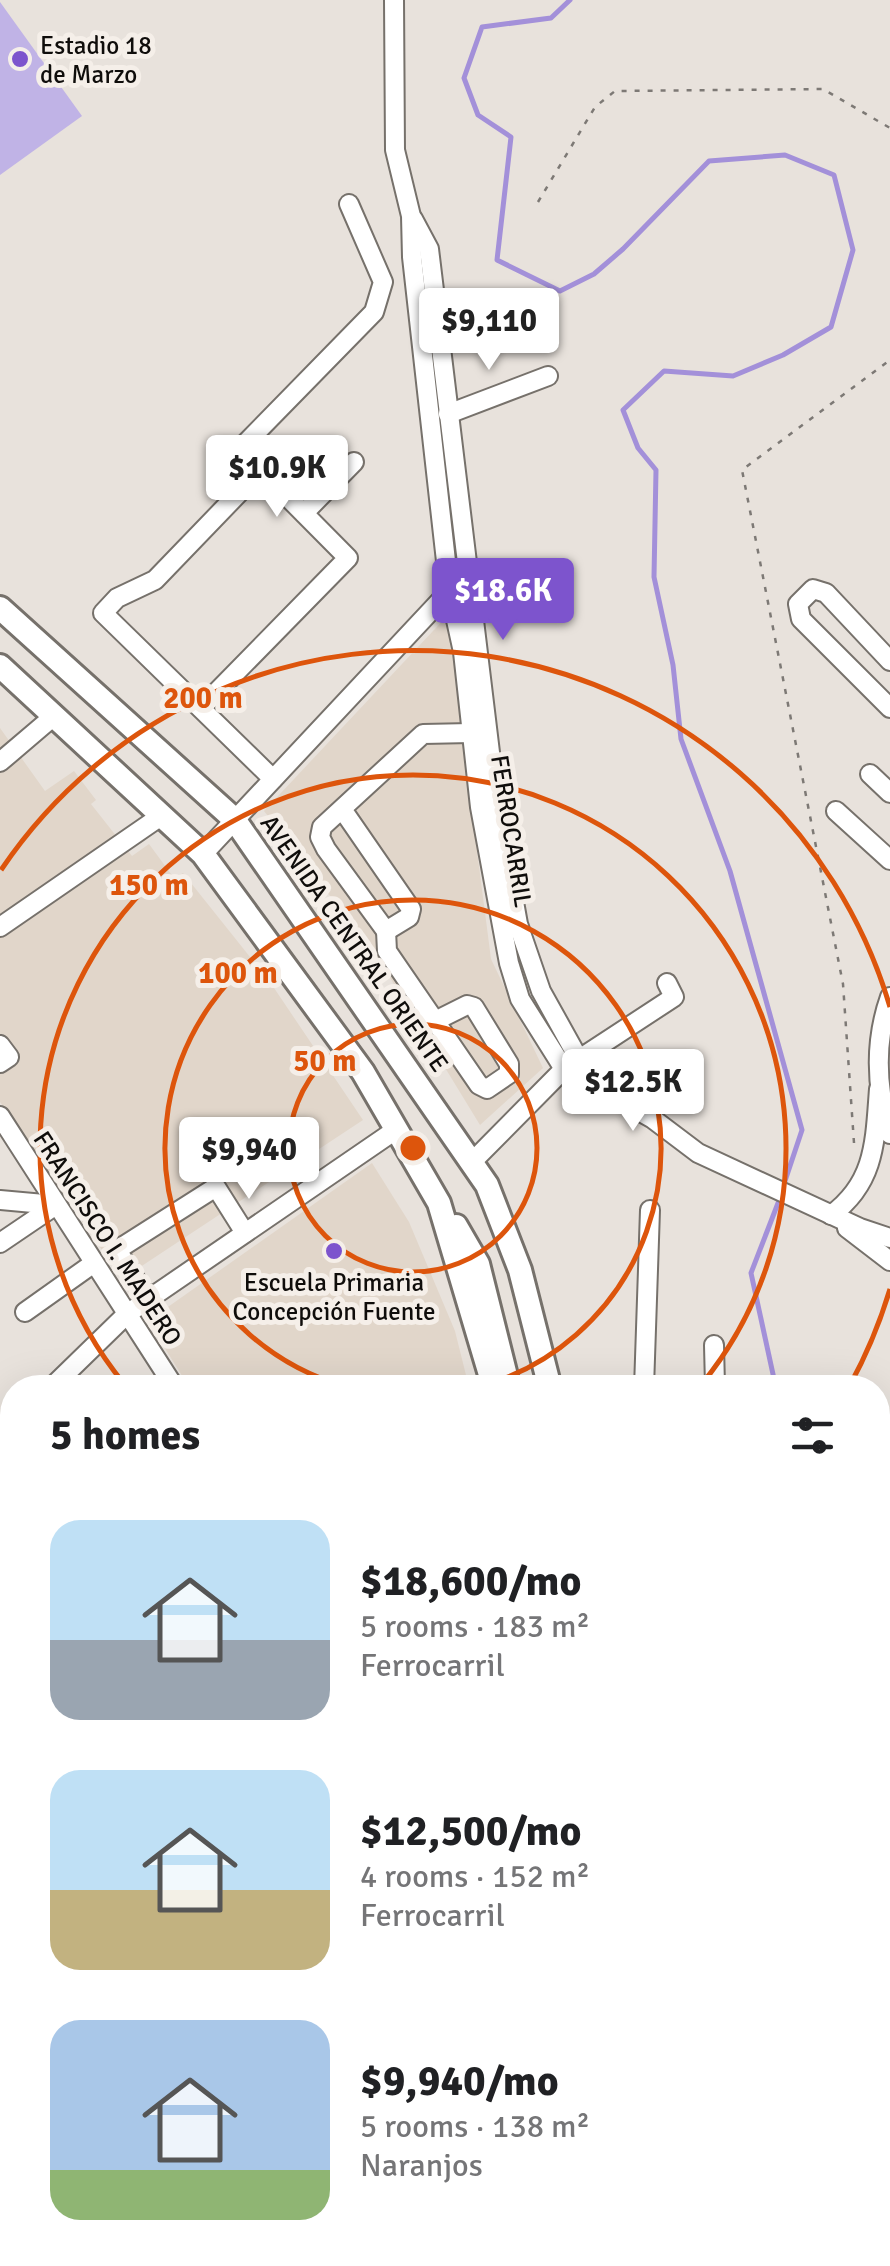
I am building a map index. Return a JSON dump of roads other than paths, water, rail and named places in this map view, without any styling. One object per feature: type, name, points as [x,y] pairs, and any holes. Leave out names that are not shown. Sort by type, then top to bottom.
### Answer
[{"type":"main road","name":"AVENIDA CENTRAL ORIENTE","points":[[0,608],[234,819],[487,1185],[520,1270],[546,1375]]},
{"type":"main road","points":[[0,666],[202,854],[363,1072],[478,1264],[507,1375]]},
{"type":"main road","points":[[439,1203],[490,1375]]},
{"type":"main road","points":[[538,1348],[539,1375]]},
{"type":"street","name":"FERROCARRIL","points":[[394,0],[394,150],[411,216],[412,257],[458,584],[478,635],[496,802],[518,924],[541,992],[572,1064]]},
{"type":"street","points":[[200,708],[348,558],[240,449],[374,312],[380,299],[383,282],[348,204]]},
{"type":"street","name":"FERROCARRIL","points":[[411,216],[429,249],[448,414],[462,652],[480,807],[520,999],[572,1064],[591,1081],[653,1118],[698,1153],[890,1238]]},
{"type":"street","points":[[448,414],[548,376]]},
{"type":"street","points":[[304,513],[354,462]]},
{"type":"street","points":[[262,470],[155,580],[117,598],[103,613],[272,778]]},
{"type":"street","points":[[202,854],[458,584]]},
{"type":"street","points":[[870,686],[890,662],[826,593],[813,589],[798,604],[801,619],[890,708]]},
{"type":"street","points":[[0,762],[54,716]]},
{"type":"street","points":[[435,1021],[467,1005],[474,1007],[510,1064],[509,1074],[483,1088],[435,1021],[388,952],[386,932],[320,837],[322,827],[424,734],[472,733]]},
{"type":"street","points":[[870,774],[890,792]]},
{"type":"street","points":[[342,809],[411,909],[408,917],[386,932]]},
{"type":"street","points":[[836,810],[890,860]]},
{"type":"street","points":[[0,926],[161,816]]},
{"type":"street","points":[[473,1161],[572,1064],[674,997],[667,983]]},
{"type":"street","points":[[822,1211],[858,1191],[866,1174],[873,1150],[882,1019],[890,997]]},
{"type":"street","points":[[0,1044],[8,1057],[0,1063]]},
{"type":"street","points":[[879,1088],[890,1134]]},
{"type":"street","name":"FRANCISCO I. MADERO","points":[[0,1116],[167,1375]]},
{"type":"street","points":[[65,1375],[127,1314],[397,1129]]},
{"type":"street","points":[[148,1300],[118,1250],[216,1187],[245,1233]]},
{"type":"street","points":[[0,1200],[56,1204]]},
{"type":"street","points":[[0,1243],[56,1204]]},
{"type":"street","points":[[644,1375],[650,1210]]},
{"type":"street","name":"FERROCARRIL","points":[[822,1211],[890,1260]]},
{"type":"street","points":[[25,1312],[94,1263]]},
{"type":"street","points":[[711,1375],[714,1346]]},
{"type":"waterway","points":[[570,0],[551,18],[482,27],[464,78],[478,115],[511,137],[497,260],[560,291],[594,274],[623,249],[709,161],[785,155],[834,175],[853,250],[831,327],[783,355],[733,376],[664,371],[623,410],[638,448],[656,470],[654,577],[673,665],[681,739],[730,871],[802,1130],[783,1187]]},
{"type":"waterway","points":[[773,1375],[751,1273],[780,1198]]},
{"type":"place","name":"Estadio 18 de Marzo","points":[[20,59]]},
{"type":"place","name":"Escuela Primaria Concepción Fuente","points":[[334,1251]]}]
